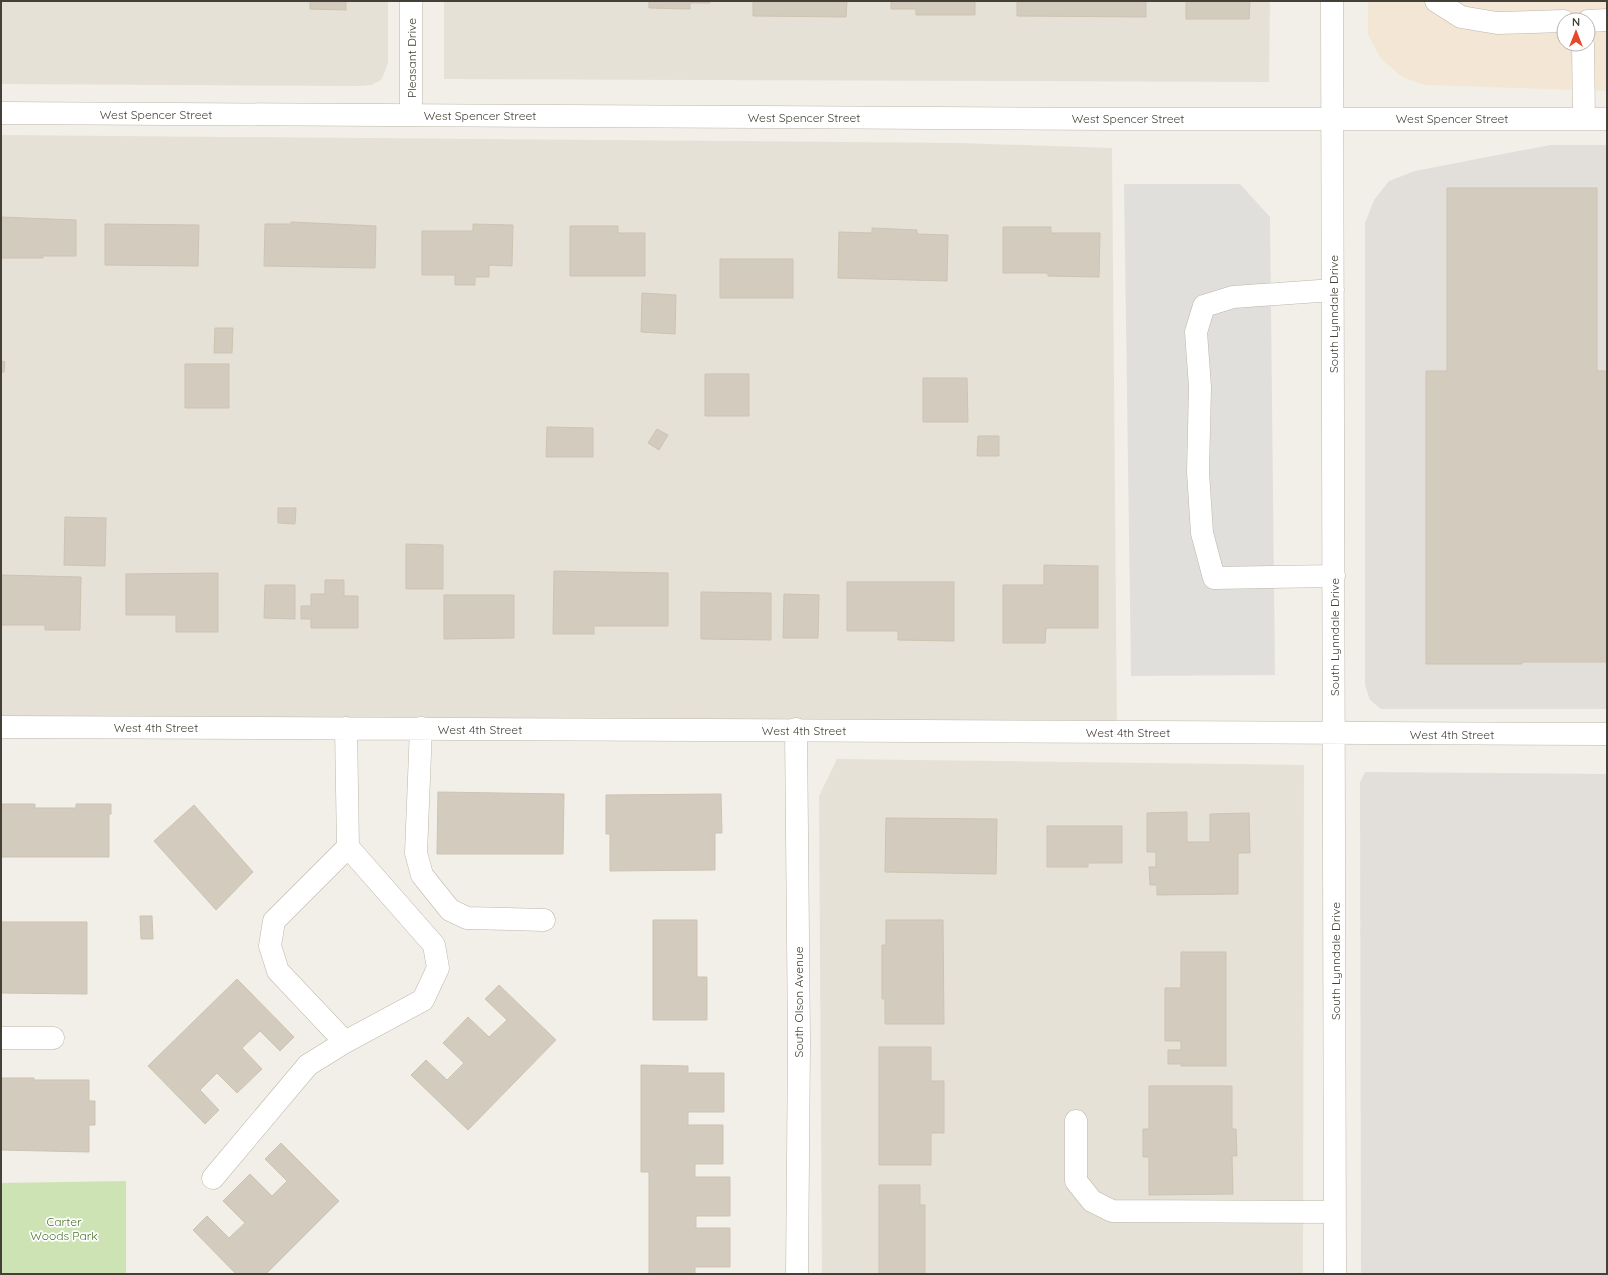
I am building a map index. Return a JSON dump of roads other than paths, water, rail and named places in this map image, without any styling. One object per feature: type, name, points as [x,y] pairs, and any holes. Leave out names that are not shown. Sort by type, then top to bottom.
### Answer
[{"type":"street","name":"Pleasant Drive","points":[[411,1],[411,115]]},
{"type":"street","name":"South Lynndale Drive","points":[[1332,1],[1335,1274]]},
{"type":"street","points":[[1436,1],[1461,17],[1497,23],[1556,21]]},
{"type":"street","points":[[1596,21],[1607,20]]},
{"type":"street","points":[[1583,52],[1584,119]]},
{"type":"street","name":"West Spencer Street","points":[[1,113],[1112,119],[1607,119]]},
{"type":"street","points":[[1333,290],[1233,297],[1204,306],[1196,332],[1200,387],[1198,472],[1202,533],[1214,578],[1334,576]]},
{"type":"street","name":"West 4th Street","points":[[1,727],[796,729],[1334,734],[1607,734]]},
{"type":"street","points":[[213,1178],[308,1065],[345,1042],[423,1000],[438,968],[434,945],[348,847],[346,728]]},
{"type":"street","points":[[421,728],[416,853],[422,875],[450,910],[467,918],[544,920]]},
{"type":"street","name":"South Olson Avenue","points":[[796,729],[799,1043],[797,1274]]},
{"type":"street","points":[[345,1042],[278,971],[270,946],[274,921],[348,847]]},
{"type":"street","points":[[1,1038],[53,1038]]},
{"type":"street","points":[[1076,1121],[1076,1181],[1092,1201],[1112,1211],[1335,1212]]},
{"type":"park label","name":"Carter Woods Park","points":[[64,1228]]}]
